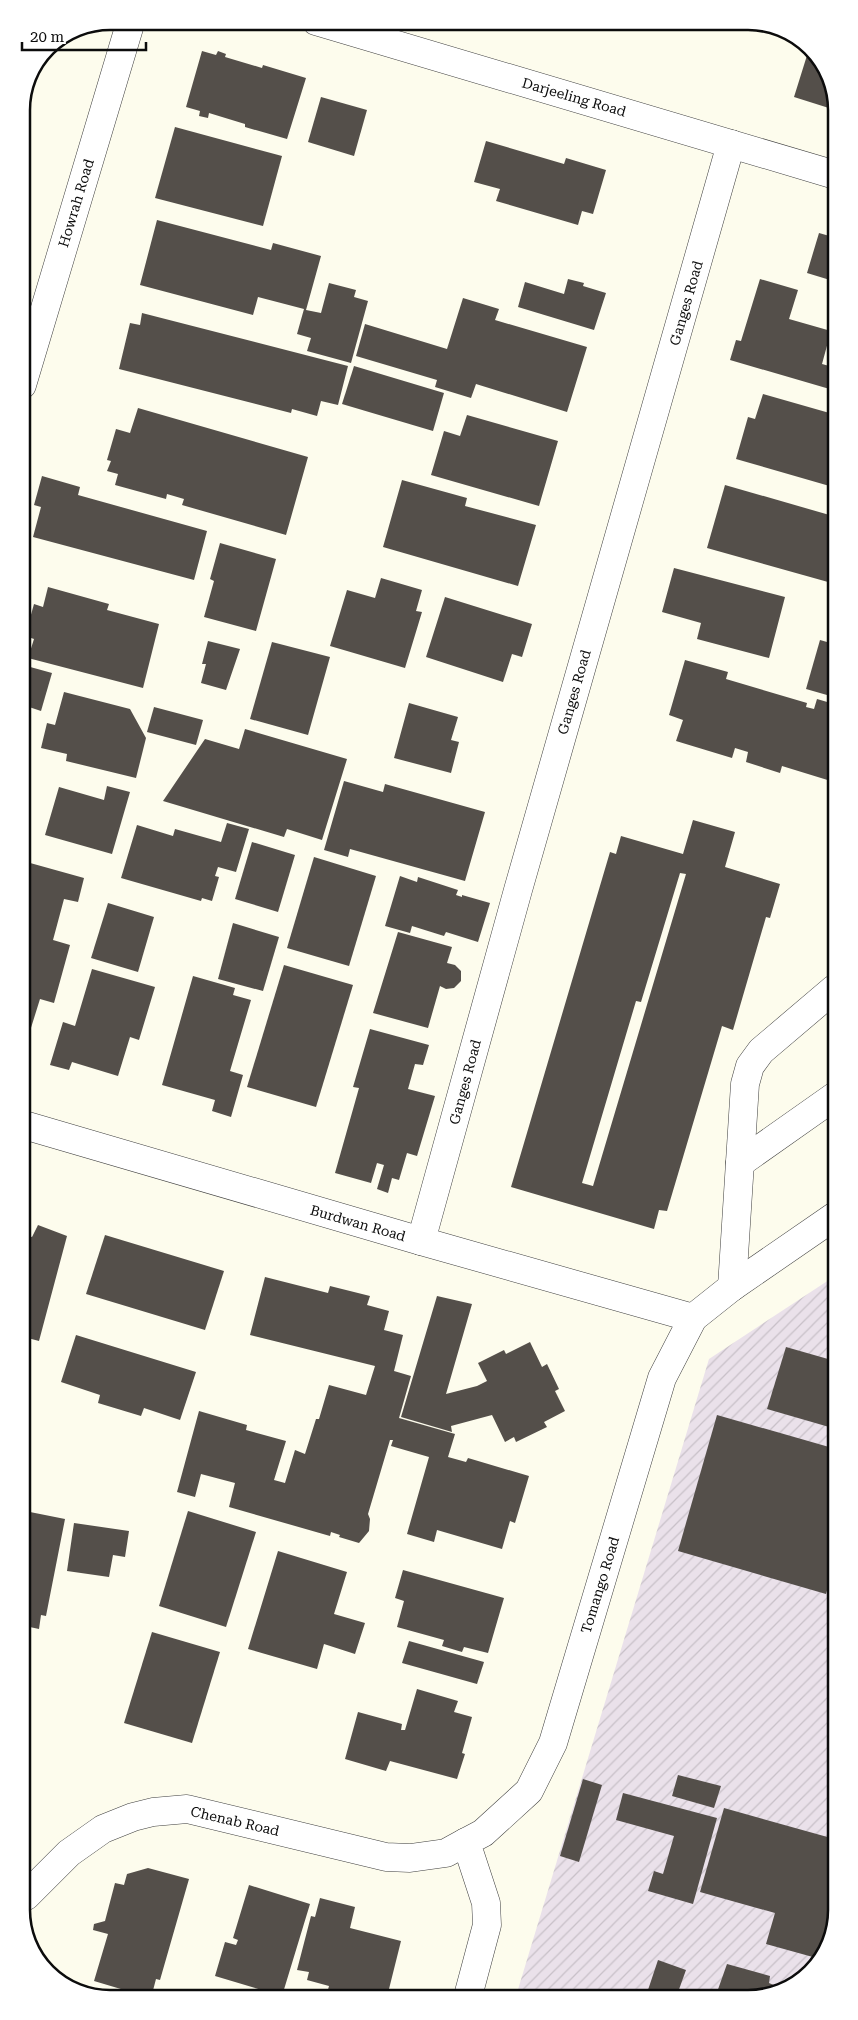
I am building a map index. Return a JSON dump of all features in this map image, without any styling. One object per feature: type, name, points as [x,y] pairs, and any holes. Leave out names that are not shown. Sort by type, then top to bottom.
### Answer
[{"type":"street","name":"Howrah Road","points":[[30,359],[129,30]]},
{"type":"street","name":"Darjeeling Road","points":[[346,30],[828,173]]},
{"type":"street","name":"Ganges Road","points":[[421,1242],[518,890],[731,144]]},
{"type":"street","points":[[732,1287],[745,1084],[750,1066],[761,1051],[828,994]]},
{"type":"street","points":[[740,1163],[828,1101]]},
{"type":"street","name":"Burdwan Road","points":[[30,1127],[421,1242],[693,1318]]},
{"type":"street","name":"Tomango Road","points":[[466,1842],[483,1833],[529,1791],[552,1743],[662,1378],[693,1318],[732,1287],[828,1221]]},
{"type":"street","name":"Chenab Road","points":[[30,1892],[69,1853],[103,1829],[132,1817],[153,1812],[188,1809],[386,1857],[410,1858],[446,1853],[466,1842]]},
{"type":"street","points":[[466,1842],[486,1903],[487,1925],[470,1990]]},
{"type":"shaded area","points":[[828,1281],[828,1910],[824,1936],[812,1959],[793,1977],[774,1986],[759,1989],[518,1990],[709,1359]]},
{"type":"building","points":[[202,51],[216,55],[218,51],[226,54],[225,57],[262,68],[263,65],[306,78],[287,139],[245,127],[245,124],[209,113],[208,118],[199,116],[200,111],[186,107]]},
{"type":"building","points":[[807,55],[815,65],[824,84],[828,108],[794,97]]},
{"type":"building","points":[[321,97],[367,110],[354,156],[308,142]]},
{"type":"building","points":[[175,127],[282,156],[263,226],[155,198]]},
{"type":"building","points":[[486,141],[564,164],[566,158],[606,170],[593,214],[582,211],[578,225],[496,201],[500,189],[474,182]]},
{"type":"building","points":[[157,220],[271,250],[273,243],[321,256],[306,310],[321,313],[329,283],[356,290],[354,297],[368,301],[351,363],[307,351],[311,338],[297,334],[304,309],[258,297],[253,315],[140,285]]},
{"type":"building","points":[[819,233],[828,236],[828,279],[807,273]]},
{"type":"building","points":[[568,279],[584,283],[583,286],[606,293],[594,330],[518,307],[525,282],[564,294]]},
{"type":"building","points":[[760,279],[798,290],[789,319],[828,330],[828,342],[822,364],[828,366],[828,389],[730,360],[736,340],[741,341]]},
{"type":"building","points":[[463,298],[499,309],[495,320],[587,347],[567,412],[476,384],[471,398],[435,387],[437,380],[356,356],[365,324],[447,349]]},
{"type":"building","points":[[142,313],[348,366],[338,405],[321,401],[317,416],[292,409],[291,413],[119,369],[130,323],[140,325]]},
{"type":"building","points":[[354,366],[444,393],[433,431],[342,404]]},
{"type":"building","points":[[763,394],[828,413],[828,486],[736,459],[748,417],[755,419]]},
{"type":"building","points":[[138,408],[308,457],[286,535],[182,505],[184,499],[167,494],[166,499],[115,485],[118,474],[107,471],[111,461],[107,460],[116,429],[130,433]]},
{"type":"building","points":[[467,415],[558,441],[539,506],[431,475],[444,431],[460,436]]},
{"type":"building","points":[[42,476],[80,487],[78,495],[207,531],[194,580],[33,537],[41,507],[34,505]]},
{"type":"building","points":[[402,480],[467,498],[465,506],[536,525],[518,586],[383,547]]},
{"type":"building","points":[[725,485],[828,515],[828,582],[707,548]]},
{"type":"building","points":[[220,543],[276,559],[256,631],[204,617],[214,581],[210,579]]},
{"type":"building","points":[[674,568],[785,597],[769,658],[697,639],[701,623],[662,612]]},
{"type":"building","points":[[381,578],[422,590],[416,611],[422,612],[405,668],[330,646],[347,590],[375,598]]},
{"type":"building","points":[[48,587],[109,604],[107,610],[159,624],[143,688],[30,659],[34,639],[30,638],[30,618],[34,604],[43,607]]},
{"type":"building","points":[[445,597],[532,624],[522,657],[512,654],[503,682],[426,657]]},
{"type":"building","points":[[820,640],[828,642],[828,695],[806,689]]},
{"type":"building","points":[[208,641],[240,649],[226,690],[201,683],[206,664],[202,664]]},
{"type":"building","points":[[272,642],[330,657],[308,735],[250,719]]},
{"type":"building","points":[[685,660],[728,672],[726,679],[807,703],[806,707],[814,709],[817,699],[828,702],[828,780],[782,766],[780,773],[746,762],[748,752],[735,748],[732,758],[676,741],[683,720],[669,715]]},
{"type":"building","points":[[30,667],[52,673],[41,711],[30,707]]},
{"type":"building","points":[[64,692],[130,709],[146,738],[136,778],[66,761],[67,754],[41,748],[47,723],[55,725]]},
{"type":"building","points":[[409,703],[458,717],[451,740],[459,742],[451,773],[394,758]]},
{"type":"building","points":[[154,707],[203,720],[196,745],[147,732]]},
{"type":"building","points":[[245,729],[347,759],[322,840],[287,829],[284,837],[163,801],[205,739],[239,749]]},
{"type":"building","points":[[344,781],[383,792],[385,784],[485,812],[465,881],[350,849],[348,857],[324,850]]},
{"type":"building","points":[[107,786],[130,792],[112,854],[45,835],[59,787],[104,800]]},
{"type":"building","points":[[693,820],[735,832],[725,867],[780,884],[770,918],[766,917],[733,1030],[722,1026],[667,1211],[659,1210],[654,1229],[511,1187],[610,852],[616,854],[621,836],[683,854]],"holes":[[[680,873],[686,874],[593,1186],[582,1183],[636,1001],[641,1002]]]},
{"type":"building","points":[[227,823],[249,829],[236,872],[218,867],[215,876],[219,877],[212,901],[202,898],[201,901],[121,878],[137,825],[173,836],[175,829],[221,842]]},
{"type":"building","points":[[252,842],[295,855],[278,912],[235,899]]},
{"type":"building","points":[[314,857],[376,876],[349,966],[287,948]]},
{"type":"building","points":[[30,863],[84,878],[78,902],[64,899],[53,940],[70,945],[54,1003],[40,999],[30,1031]]},
{"type":"building","points":[[400,876],[417,882],[418,877],[458,890],[456,895],[490,903],[478,942],[446,932],[444,936],[412,926],[410,933],[385,926]]},
{"type":"building","points":[[108,903],[154,917],[138,972],[91,958]]},
{"type":"building","points":[[233,923],[279,937],[263,991],[218,979]]},
{"type":"building","points":[[398,932],[452,947],[447,963],[455,965],[461,971],[461,981],[454,988],[446,989],[440,986],[428,1028],[373,1013]]},
{"type":"building","points":[[284,965],[353,985],[316,1107],[247,1087]]},
{"type":"building","points":[[92,969],[155,987],[139,1040],[130,1037],[118,1076],[72,1062],[69,1070],[50,1065],[63,1022],[75,1026]]},
{"type":"building","points":[[193,976],[235,988],[233,995],[251,1000],[230,1071],[243,1075],[231,1117],[212,1111],[215,1100],[162,1085]]},
{"type":"building","points":[[370,1029],[429,1045],[423,1065],[415,1064],[408,1089],[435,1096],[417,1156],[407,1153],[399,1180],[392,1178],[388,1193],[377,1189],[384,1165],[377,1163],[371,1183],[335,1173],[359,1088],[353,1087]]},
{"type":"building","points":[[38,1225],[67,1236],[39,1341],[30,1339],[30,1236],[32,1237]]},
{"type":"building","points":[[105,1235],[224,1271],[205,1330],[86,1294]]},
{"type":"building","points":[[265,1277],[328,1293],[330,1286],[370,1296],[367,1305],[389,1311],[384,1330],[403,1335],[394,1371],[411,1376],[399,1418],[455,1434],[448,1457],[466,1462],[468,1458],[529,1476],[515,1523],[510,1521],[502,1549],[437,1530],[434,1542],[407,1534],[429,1457],[391,1446],[393,1440],[390,1440],[368,1514],[370,1519],[369,1531],[359,1543],[339,1537],[340,1535],[331,1532],[330,1536],[229,1507],[235,1483],[201,1474],[195,1497],[177,1492],[199,1411],[247,1425],[246,1430],[286,1441],[274,1480],[285,1483],[295,1450],[305,1454],[316,1419],[319,1419],[329,1385],[366,1395],[375,1366],[250,1335]]},
{"type":"building","points":[[437,1296],[472,1304],[446,1394],[477,1386],[487,1381],[478,1363],[504,1350],[506,1354],[530,1342],[542,1367],[547,1364],[559,1389],[555,1391],[565,1411],[544,1422],[547,1427],[516,1442],[514,1437],[505,1442],[492,1415],[451,1426],[452,1432],[401,1417]]},
{"type":"building","points":[[76,1335],[196,1372],[180,1420],[144,1408],[141,1416],[98,1403],[100,1395],[61,1382]]},
{"type":"building","points":[[786,1347],[828,1359],[828,1427],[767,1409]]},
{"type":"building","points":[[717,1415],[828,1447],[828,1587],[826,1594],[678,1551]]},
{"type":"building","points":[[188,1511],[256,1532],[226,1627],[159,1606]]},
{"type":"building","points":[[30,1512],[65,1519],[46,1616],[41,1615],[39,1629],[30,1627]]},
{"type":"building","points":[[74,1523],[129,1531],[125,1557],[113,1555],[109,1577],[67,1571]]},
{"type":"building","points":[[278,1551],[347,1572],[334,1614],[365,1623],[355,1654],[324,1644],[317,1669],[248,1649]]},
{"type":"building","points":[[403,1570],[504,1598],[488,1653],[464,1647],[462,1652],[442,1646],[444,1640],[397,1627],[404,1601],[395,1598]]},
{"type":"building","points":[[152,1632],[220,1652],[192,1743],[124,1723]]},
{"type":"building","points":[[409,1641],[484,1662],[477,1684],[402,1663]]},
{"type":"building","points":[[417,1689],[458,1701],[454,1712],[472,1717],[462,1753],[465,1754],[457,1779],[390,1761],[386,1771],[345,1759],[358,1712],[402,1724],[401,1730],[405,1730]]},
{"type":"building","points":[[678,1775],[721,1786],[714,1808],[672,1796]]},
{"type":"building","points":[[583,1779],[602,1785],[579,1862],[560,1856]]},
{"type":"building","points":[[623,1793],[717,1818],[693,1904],[648,1891],[654,1871],[663,1874],[674,1836],[616,1820]]},
{"type":"building","points":[[724,1808],[828,1837],[828,1910],[824,1936],[813,1957],[766,1944],[775,1913],[700,1892]]},
{"type":"building","points":[[148,1868],[189,1879],[160,1980],[156,1979],[153,1990],[124,1990],[94,1981],[108,1934],[93,1930],[94,1924],[105,1921],[115,1883],[124,1885],[127,1874]]},
{"type":"building","points":[[249,1885],[310,1904],[284,1990],[262,1990],[215,1976],[225,1942],[236,1945],[238,1940],[233,1938]]},
{"type":"building","points":[[320,1898],[355,1907],[350,1928],[401,1941],[389,1990],[328,1990],[329,1986],[307,1980],[309,1972],[297,1970],[311,1916],[315,1917]]},
{"type":"building","points":[[658,1960],[686,1970],[679,1990],[648,1990]]},
{"type":"building","points":[[727,1964],[770,1976],[769,1983],[775,1986],[748,1990],[718,1990]]}]
